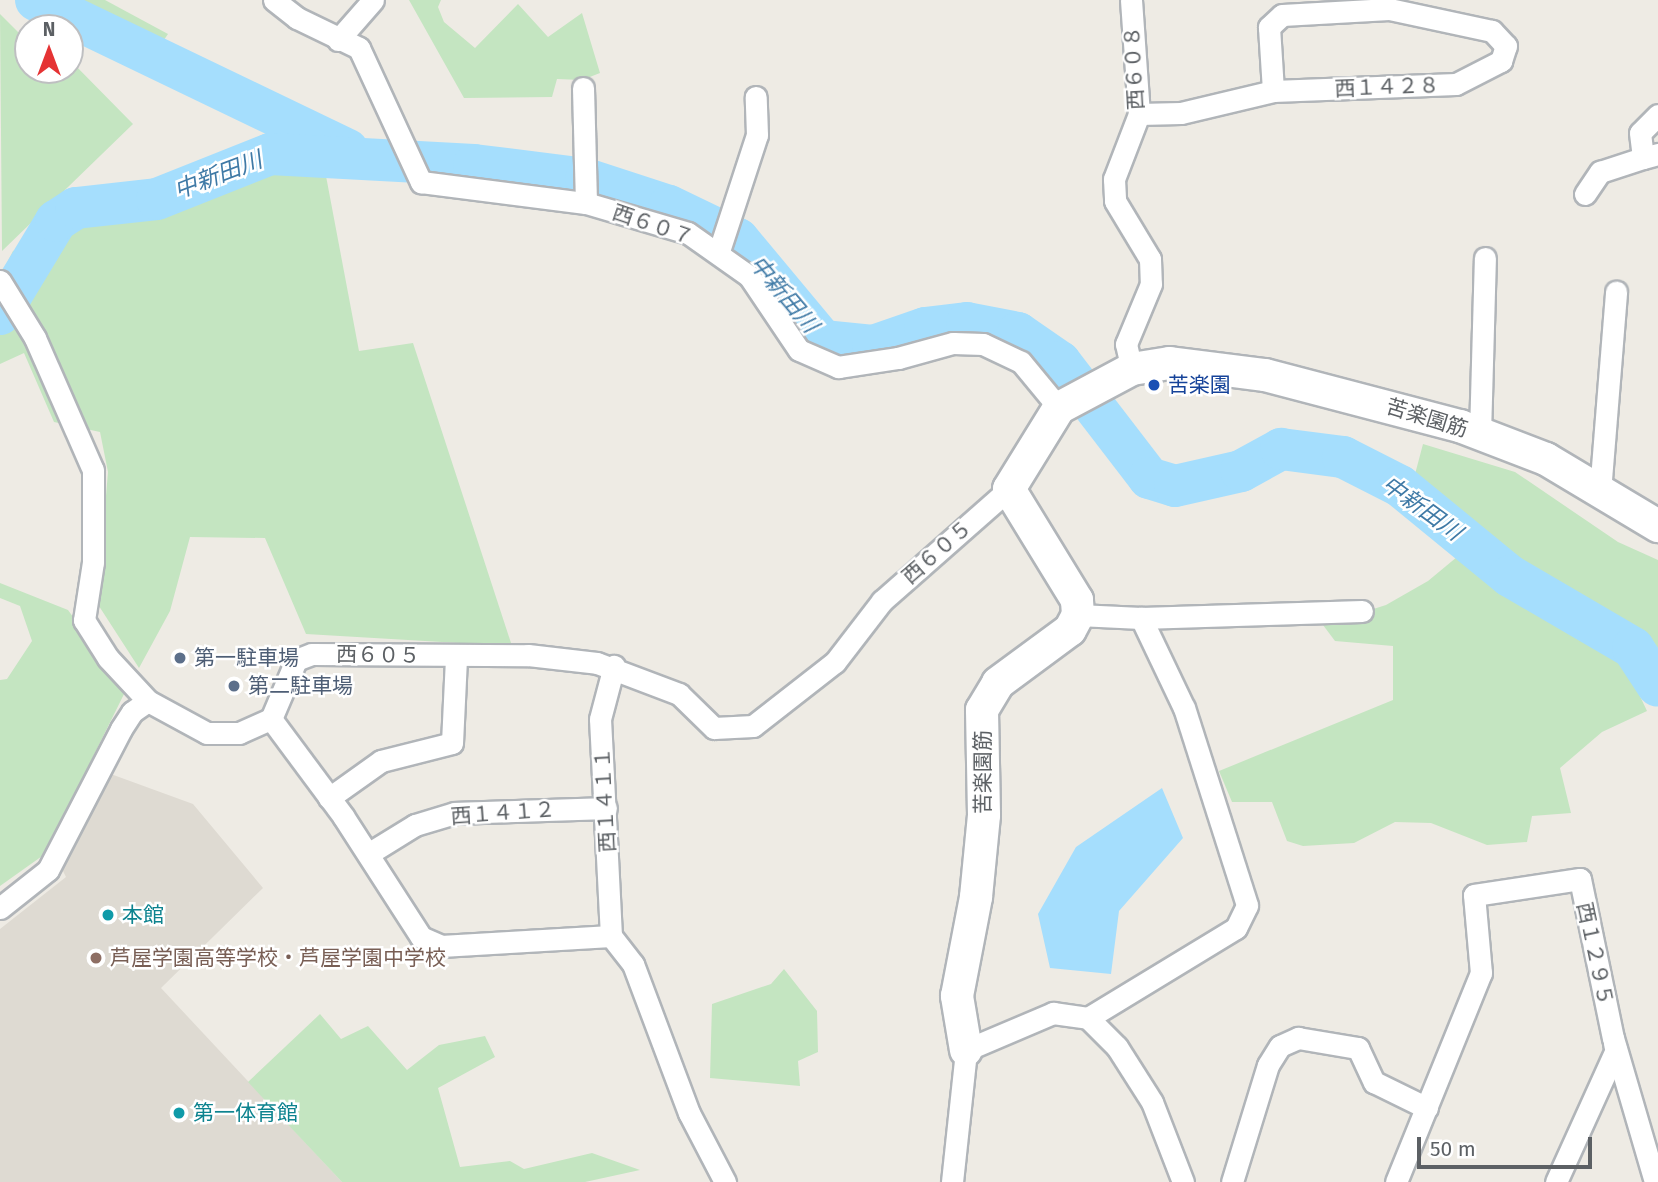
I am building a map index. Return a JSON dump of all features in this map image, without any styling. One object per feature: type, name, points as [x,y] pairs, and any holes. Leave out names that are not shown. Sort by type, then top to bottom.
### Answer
[{"type":"street","name":"西６０７","points":[[274,0],[338,40],[359,48],[421,183],[586,198],[720,246],[749,276],[799,350],[838,367],[898,358],[953,343],[983,344],[1021,362],[1076,398]]},
{"type":"street","points":[[338,40],[373,0]]},
{"type":"street","name":"西６０８","points":[[1131,0],[1139,114],[1114,179],[1115,201],[1150,259],[1151,284],[1126,344],[1132,369]]},
{"type":"street","name":"西１４２８","points":[[1139,114],[1181,113],[1273,91],[1456,84],[1501,61],[1506,46],[1492,31],[1389,9],[1282,15],[1269,27],[1273,91]]},
{"type":"street","points":[[583,88],[586,198]]},
{"type":"street","points":[[720,246],[757,135],[756,97]]},
{"type":"street","points":[[1585,194],[1600,172],[1651,156],[1640,133],[1658,115]]},
{"type":"street","points":[[1479,434],[1485,258]]},
{"type":"street","points":[[3,286],[35,338],[93,470],[93,562],[85,620],[108,658],[148,701],[207,733],[239,733],[271,719],[329,798],[421,937],[441,946],[611,936],[633,964],[684,1101],[725,1182]]},
{"type":"street","points":[[1600,492],[1615,292]]},
{"type":"street","name":"苦楽園筋","points":[[1076,398],[1132,369],[1170,363],[1265,375],[1479,434],[1546,459],[1658,526]]},
{"type":"street","points":[[1076,398],[1009,489],[1077,600],[1078,615],[1141,618],[1362,611]]},
{"type":"street","name":"西６０５","points":[[271,719],[296,660],[312,654],[456,657],[527,655],[614,666],[679,694],[714,728],[753,726],[835,662],[881,601],[1009,489]]},
{"type":"street","name":"苦楽園筋","points":[[951,1182],[966,1050],[957,996],[976,897],[984,815],[982,710],[998,684],[1070,631],[1078,615]]},
{"type":"street","points":[[1088,1018],[1236,928],[1247,905],[1184,708],[1141,618]]},
{"type":"street","points":[[329,798],[381,761],[452,743],[456,657]]},
{"type":"street","name":"西１４１１","points":[[611,936],[600,719],[614,666]]},
{"type":"street","points":[[0,908],[48,870],[121,729],[132,712],[148,701]]},
{"type":"street","name":"西１４１２","points":[[368,855],[415,825],[454,813],[606,808]]},
{"type":"street","name":"西１２９５","points":[[1396,1182],[1481,973],[1474,895],[1580,879],[1613,1038],[1655,1182]]},
{"type":"street","points":[[966,1050],[1053,1013],[1088,1018],[1117,1047],[1152,1102],[1182,1182]]},
{"type":"street","points":[[1232,1182],[1268,1065],[1280,1046],[1298,1038],[1358,1048],[1374,1082],[1427,1108]]},
{"type":"street","points":[[1556,1182],[1615,1050],[1613,1038]]},
{"type":"shaded area","name":"芦屋学園高等学校・芦屋学園中学校","points":[[108,773],[193,804],[263,888],[161,988],[342,1182],[0,1182],[0,929],[66,877],[61,867]]},
{"type":"green space","points":[[51,0],[105,0],[168,34],[159,47]]},
{"type":"green space","points":[[409,0],[441,0],[438,7],[444,22],[475,48],[518,4],[548,37],[582,13],[600,73],[582,80],[557,79],[552,97],[464,98]]},
{"type":"green space","points":[[0,14],[14,28],[14,84],[84,84],[84,74],[133,124],[2,251]]},
{"type":"green space","points":[[229,154],[326,176],[359,351],[413,343],[512,646],[306,634],[265,538],[190,537],[170,611],[139,668],[97,603],[108,472],[100,432],[54,422],[24,353],[0,364],[0,277],[13,251]]},
{"type":"green space","points":[[1423,444],[1515,472],[1618,542],[1658,560],[1658,677],[1651,664],[1628,671],[1647,711],[1602,732],[1560,768],[1571,813],[1532,816],[1527,842],[1487,845],[1431,823],[1395,822],[1354,843],[1303,846],[1287,841],[1272,802],[1232,802],[1219,771],[1393,700],[1393,646],[1335,641],[1323,625],[1386,605],[1428,581],[1469,547],[1414,478]]},
{"type":"green space","points":[[0,583],[68,610],[126,690],[45,854],[0,886],[0,680],[7,679],[32,641],[20,606],[0,598]]},
{"type":"green space","points":[[784,969],[817,1011],[818,1052],[798,1061],[800,1086],[710,1078],[712,1004],[771,984]]},
{"type":"green space","points":[[320,1014],[341,1039],[368,1026],[407,1070],[439,1045],[485,1036],[495,1057],[438,1088],[460,1167],[510,1161],[524,1169],[592,1153],[640,1170],[585,1182],[342,1182],[248,1082]]},
{"type":"water","points":[[1162,788],[1183,838],[1119,911],[1111,974],[1050,968],[1038,914],[1076,847]]},
{"type":"waterway","points":[[36,0],[348,150]]},
{"type":"waterway","name":"中新田川","points":[[0,314],[56,221],[76,208],[157,199],[270,154],[474,165],[586,179],[669,206],[738,239],[823,341],[873,346],[925,328],[967,323],[1018,333],[1060,362],[1149,478],[1175,486],[1241,471],[1281,449],[1343,457],[1400,486],[1510,576],[1633,648],[1658,686]]},
{"type":"place","name":"苦楽園","points":[[1154,385]]},
{"type":"place","name":"第一駐車場","points":[[180,658]]},
{"type":"place","name":"第二駐車場","points":[[234,686]]},
{"type":"place","name":"本館","points":[[108,915]]},
{"type":"place","name":"芦屋学園高等学校・芦屋学園中学校","points":[[96,958]]},
{"type":"place","name":"第一体育館","points":[[179,1113]]}]
